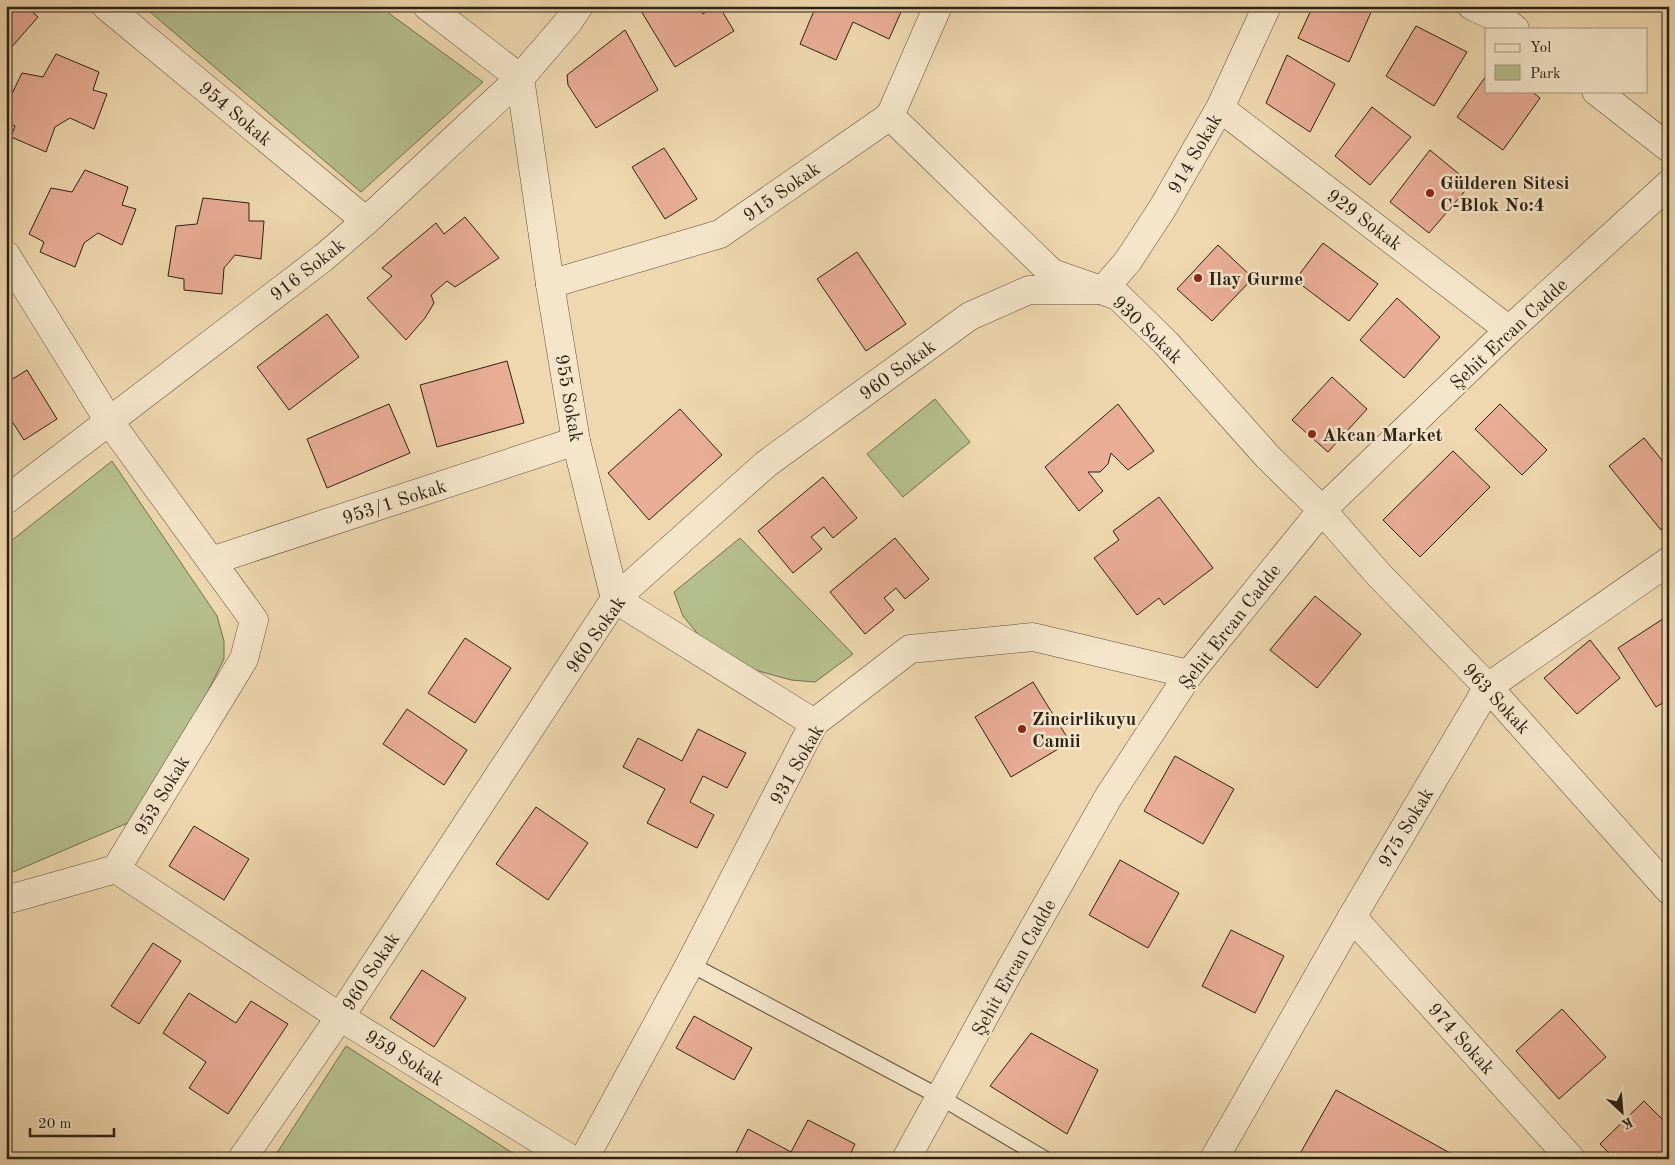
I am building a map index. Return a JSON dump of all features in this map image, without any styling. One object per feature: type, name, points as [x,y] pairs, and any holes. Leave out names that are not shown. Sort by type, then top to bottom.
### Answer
[{"type":"street","name":"954 Sokak","points":[[106,6],[366,221]]},
{"type":"street","points":[[427,6],[520,78]]},
{"type":"street","name":"916 Sokak","points":[[6,500],[323,258],[366,221],[520,78],[580,6]]},
{"type":"street","points":[[890,116],[938,6]]},
{"type":"street","name":"914 Sokak","points":[[1103,290],[1128,261],[1162,209],[1220,108],[1267,6]]},
{"type":"street","points":[[1472,6],[1514,19]]},
{"type":"street","name":"955 Sokak","points":[[520,78],[550,284],[576,441],[615,599]]},
{"type":"street","points":[[1597,92],[1669,148]]},
{"type":"street","name":"929 Sokak","points":[[1220,108],[1509,330]]},
{"type":"street","name":"915 Sokak","points":[[550,284],[720,234],[890,116]]},
{"type":"street","name":"930 Sokak","points":[[890,116],[1052,273],[1118,296],[1166,343],[1267,456],[1322,510]]},
{"type":"street","name":"Şehit Ercan Cadde","points":[[906,1159],[1109,796],[1189,674],[1322,510],[1509,330],[1669,184]]},
{"type":"street","points":[[6,255],[109,421],[211,561]]},
{"type":"street","name":"960 Sokak","points":[[242,1159],[340,1017],[615,599],[766,464],[970,316],[1029,290],[1103,290]]},
{"type":"street","name":"953/1 Sokak","points":[[211,561],[576,441]]},
{"type":"street","name":"963 Sokak","points":[[1322,510],[1379,575],[1488,687],[1669,890]]},
{"type":"street","name":"953 Sokak","points":[[116,869],[244,659],[254,620],[211,561]]},
{"type":"street","name":"975 Sokak","points":[[1214,1159],[1352,917],[1488,687],[1669,561]]},
{"type":"street","points":[[615,599],[814,723]]},
{"type":"street","name":"931 Sokak","points":[[584,1159],[690,964],[814,723],[910,649],[1033,637],[1189,674]]},
{"type":"street","points":[[6,900],[116,869]]},
{"type":"street","name":"959 Sokak","points":[[116,869],[340,1017],[571,1159]]},
{"type":"street","name":"974 Sokak","points":[[1352,917],[1571,1159]]},
{"type":"lane","points":[[690,964],[940,1097],[1045,1159]]},
{"type":"green space","points":[[143,6],[379,6],[483,82],[361,192]]},
{"type":"green space","points":[[935,399],[970,442],[903,497],[867,454]]},
{"type":"green space","points":[[112,461],[217,616],[224,641],[224,659],[183,741],[130,822],[6,875],[6,545]]},
{"type":"green space","points":[[740,538],[853,654],[815,682],[791,680],[748,668],[702,639],[683,616],[674,592]]},
{"type":"green space","points":[[346,1046],[522,1159],[273,1159]]},
{"type":"building","points":[[6,6],[26,6],[38,17],[9,50],[6,48]]},
{"type":"building","points":[[638,6],[698,6],[703,14],[715,6],[719,6],[734,31],[675,67]]},
{"type":"building","points":[[816,6],[889,6],[901,12],[889,39],[853,22],[836,60],[800,44]]},
{"type":"building","points":[[1313,6],[1364,6],[1372,10],[1349,62],[1298,38]]},
{"type":"building","points":[[1416,26],[1467,52],[1434,106],[1386,76]]},
{"type":"building","points":[[625,30],[658,90],[596,128],[568,85],[567,75]]},
{"type":"building","points":[[56,54],[99,72],[93,90],[107,94],[94,129],[70,118],[55,127],[46,152],[11,137],[15,126],[6,122],[6,106],[22,73],[43,77]]},
{"type":"building","points":[[1287,55],[1335,84],[1310,132],[1266,103]]},
{"type":"building","points":[[1485,77],[1485,92],[1532,92],[1540,98],[1503,150],[1457,117]]},
{"type":"building","points":[[1372,107],[1411,137],[1370,185],[1335,156]]},
{"type":"building","points":[[664,148],[697,199],[665,219],[632,167]]},
{"type":"building","name":"Gülderen Sitesi C-Blok No:4","points":[[1430,150],[1471,184],[1429,233],[1390,202]]},
{"type":"building","points":[[85,170],[128,187],[122,205],[136,209],[122,245],[98,233],[84,243],[75,267],[40,252],[44,242],[29,234],[51,188],[72,192]]},
{"type":"building","points":[[203,198],[249,203],[249,221],[264,221],[261,259],[235,255],[224,268],[222,294],[184,290],[184,279],[168,276],[176,226],[197,224]]},
{"type":"building","points":[[465,217],[499,258],[455,287],[447,281],[431,295],[434,303],[425,318],[406,340],[367,298],[392,276],[382,268],[436,223],[444,234]]},
{"type":"building","points":[[1323,243],[1378,284],[1349,321],[1295,280]]},
{"type":"building","points":[[1218,245],[1253,278],[1212,321],[1177,289]]},
{"type":"building","points":[[857,252],[906,324],[866,351],[817,279]]},
{"type":"building","points":[[1397,298],[1440,337],[1404,378],[1360,340]]},
{"type":"building","points":[[327,314],[359,357],[289,410],[257,367]]},
{"type":"building","points":[[507,361],[524,423],[437,447],[420,385]]},
{"type":"building","points":[[27,370],[57,419],[24,440],[6,412],[6,383]]},
{"type":"building","points":[[1332,377],[1367,409],[1328,452],[1292,420]]},
{"type":"building","points":[[389,404],[410,453],[327,488],[307,439]]},
{"type":"building","points":[[1118,404],[1154,451],[1128,470],[1111,453],[1108,464],[1100,472],[1088,472],[1103,491],[1079,511],[1045,467]]},
{"type":"building","points":[[1500,404],[1547,450],[1522,475],[1475,429]]},
{"type":"building","points":[[680,409],[722,455],[649,520],[608,473]]},
{"type":"building","points":[[1644,438],[1669,469],[1669,523],[1661,530],[1609,466]]},
{"type":"building","points":[[1453,451],[1490,487],[1420,557],[1383,520]]},
{"type":"building","points":[[823,477],[857,518],[833,538],[824,527],[811,537],[822,549],[793,573],[758,531]]},
{"type":"building","points":[[1159,497],[1213,568],[1164,605],[1159,598],[1137,615],[1094,558],[1119,540],[1113,531]]},
{"type":"building","points":[[895,538],[929,579],[905,599],[896,588],[884,598],[894,610],[865,634],[830,592]]},
{"type":"building","points":[[1315,596],[1361,634],[1317,688],[1270,650]]},
{"type":"building","points":[[1669,615],[1669,699],[1656,707],[1618,648]]},
{"type":"building","points":[[465,638],[511,668],[475,723],[428,693]]},
{"type":"building","points":[[1590,640],[1620,678],[1577,714],[1544,678]]},
{"type":"building","name":"Zincirlikuyu Camii","points":[[1033,682],[1070,742],[1011,777],[975,717]]},
{"type":"building","points":[[407,709],[467,750],[444,785],[383,744]]},
{"type":"building","points":[[698,729],[746,753],[727,788],[703,776],[690,802],[714,815],[697,848],[647,823],[665,789],[623,767],[638,738],[682,761]]},
{"type":"building","points":[[1175,756],[1234,789],[1203,844],[1144,811]]},
{"type":"building","points":[[536,807],[588,843],[548,900],[496,864]]},
{"type":"building","points":[[194,826],[249,859],[224,900],[169,866]]},
{"type":"building","points":[[1120,860],[1179,893],[1148,948],[1089,915]]},
{"type":"building","points":[[1231,930],[1284,956],[1255,1013],[1202,986]]},
{"type":"building","points":[[153,943],[181,961],[139,1024],[111,1006]]},
{"type":"building","points":[[422,970],[466,998],[434,1047],[390,1018]]},
{"type":"building","points":[[189,993],[236,1023],[251,1001],[288,1024],[228,1114],[189,1088],[206,1062],[163,1033]]},
{"type":"building","points":[[1562,1009],[1606,1057],[1559,1099],[1516,1051]]},
{"type":"building","points":[[694,1016],[752,1048],[734,1080],[676,1048]]},
{"type":"building","points":[[1031,1033],[1098,1070],[1067,1134],[990,1086]]},
{"type":"building","points":[[1336,1090],[1461,1159],[1297,1159]]},
{"type":"building","points":[[1644,1101],[1669,1126],[1669,1159],[1615,1159],[1600,1144]]},
{"type":"building","points":[[808,1120],[855,1144],[848,1159],[733,1159],[748,1129],[791,1152]]},
{"type":"place","name":"Gülderen Sitesi C-Blok No:4","points":[[1430,193]]},
{"type":"place","name":"Ilay Gurme","points":[[1198,278]]},
{"type":"place","name":"Akcan Market","points":[[1312,434]]},
{"type":"place","name":"Zincirlikuyu Camii","points":[[1022,729]]}]
